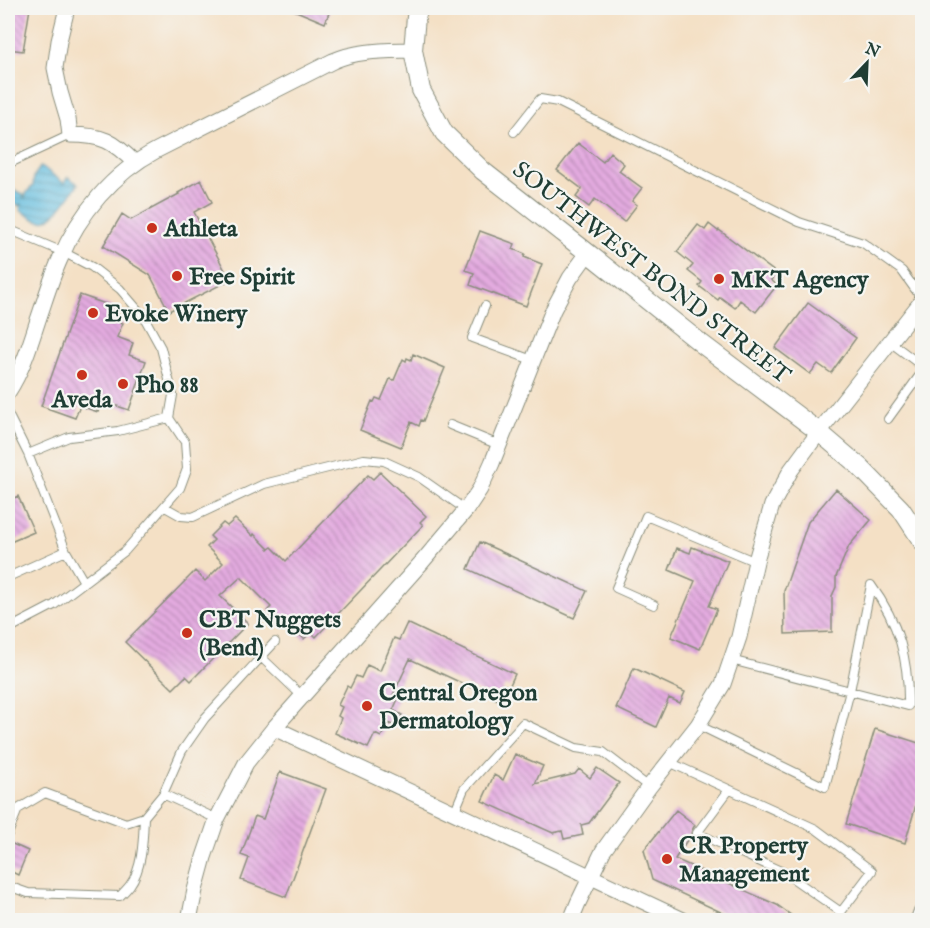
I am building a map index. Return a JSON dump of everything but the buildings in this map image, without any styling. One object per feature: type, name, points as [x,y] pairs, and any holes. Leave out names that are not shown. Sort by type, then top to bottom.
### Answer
[{"type":"street","points":[[67,8],[58,41],[55,68],[70,135],[108,140],[135,163]]},
{"type":"street","name":"SOUTHWEST BOND STREET","points":[[419,8],[413,50],[421,90],[444,133],[483,171],[702,344],[819,432],[860,467],[901,508],[922,541]]},
{"type":"street","points":[[8,392],[25,358],[63,252],[99,196],[123,172],[157,150],[217,118],[338,59],[360,53],[413,50]]},
{"type":"street","points":[[189,921],[204,857],[217,819],[246,763],[274,728],[466,510],[480,489],[557,302],[570,278],[588,253]]},
{"type":"street","points":[[571,921],[603,851],[698,725],[723,684],[739,637],[772,505],[791,470],[922,300]]},
{"type":"street","points":[[274,728],[683,921]]},
{"type":"street","points":[[920,921],[922,914]]},
{"type":"lane","points":[[514,132],[540,99],[558,102],[799,222],[863,243],[902,271],[922,300]]},
{"type":"lane","points":[[8,164],[70,135]]},
{"type":"lane","points":[[8,229],[92,267],[120,289],[144,317],[160,348],[173,395],[169,418],[185,442],[187,469],[180,488],[125,551],[54,604],[8,629]]},
{"type":"lane","points":[[485,306],[472,338],[532,360]]},
{"type":"lane","points":[[890,342],[922,366]]},
{"type":"lane","points":[[888,419],[922,372]]},
{"type":"lane","points":[[8,414],[27,454],[66,551],[84,582]]},
{"type":"lane","points":[[27,454],[69,437],[118,431],[169,418]]},
{"type":"lane","points":[[450,425],[499,445]]},
{"type":"lane","points":[[165,507],[180,516],[193,517],[264,484],[364,459],[384,461],[419,477],[466,510]]},
{"type":"lane","points":[[654,605],[616,588],[646,516],[756,562]]},
{"type":"lane","points":[[8,577],[66,551]]},
{"type":"lane","points":[[698,725],[825,786],[850,691],[871,585],[886,606],[902,644],[908,672],[908,706],[850,691],[731,660]]},
{"type":"lane","points":[[8,834],[18,809],[45,793],[126,824],[144,817],[164,794],[182,752],[205,718],[275,642]]},
{"type":"lane","points":[[261,657],[302,696]]},
{"type":"lane","points":[[454,813],[464,789],[523,723],[576,748],[603,752],[649,787]]},
{"type":"lane","points":[[669,762],[816,829],[872,871],[841,912],[785,873],[698,833],[729,790]]},
{"type":"lane","points":[[164,794],[217,819]]},
{"type":"lane","points":[[8,886],[28,893],[120,896],[130,885],[138,867],[144,817]]},
{"type":"water","points":[[41,166],[64,183],[68,177],[78,184],[57,212],[41,221],[20,210],[22,204],[19,206],[8,201],[8,189],[24,195],[25,198]]},
{"type":"place","name":"Athleta","points":[[152,228]]},
{"type":"place","name":"Free Spirit","points":[[177,276]]},
{"type":"place","name":"MKT Agency","points":[[719,279]]},
{"type":"place","name":"Evoke Winery","points":[[93,313]]},
{"type":"place","name":"Aveda","points":[[82,375]]},
{"type":"place","name":"Pho 88","points":[[123,384]]},
{"type":"place","name":"CBT Nuggets (Bend)","points":[[187,633]]},
{"type":"place","name":"Central Oregon Dermatology","points":[[367,706]]},
{"type":"place","name":"CR Property Management","points":[[667,859]]}]
